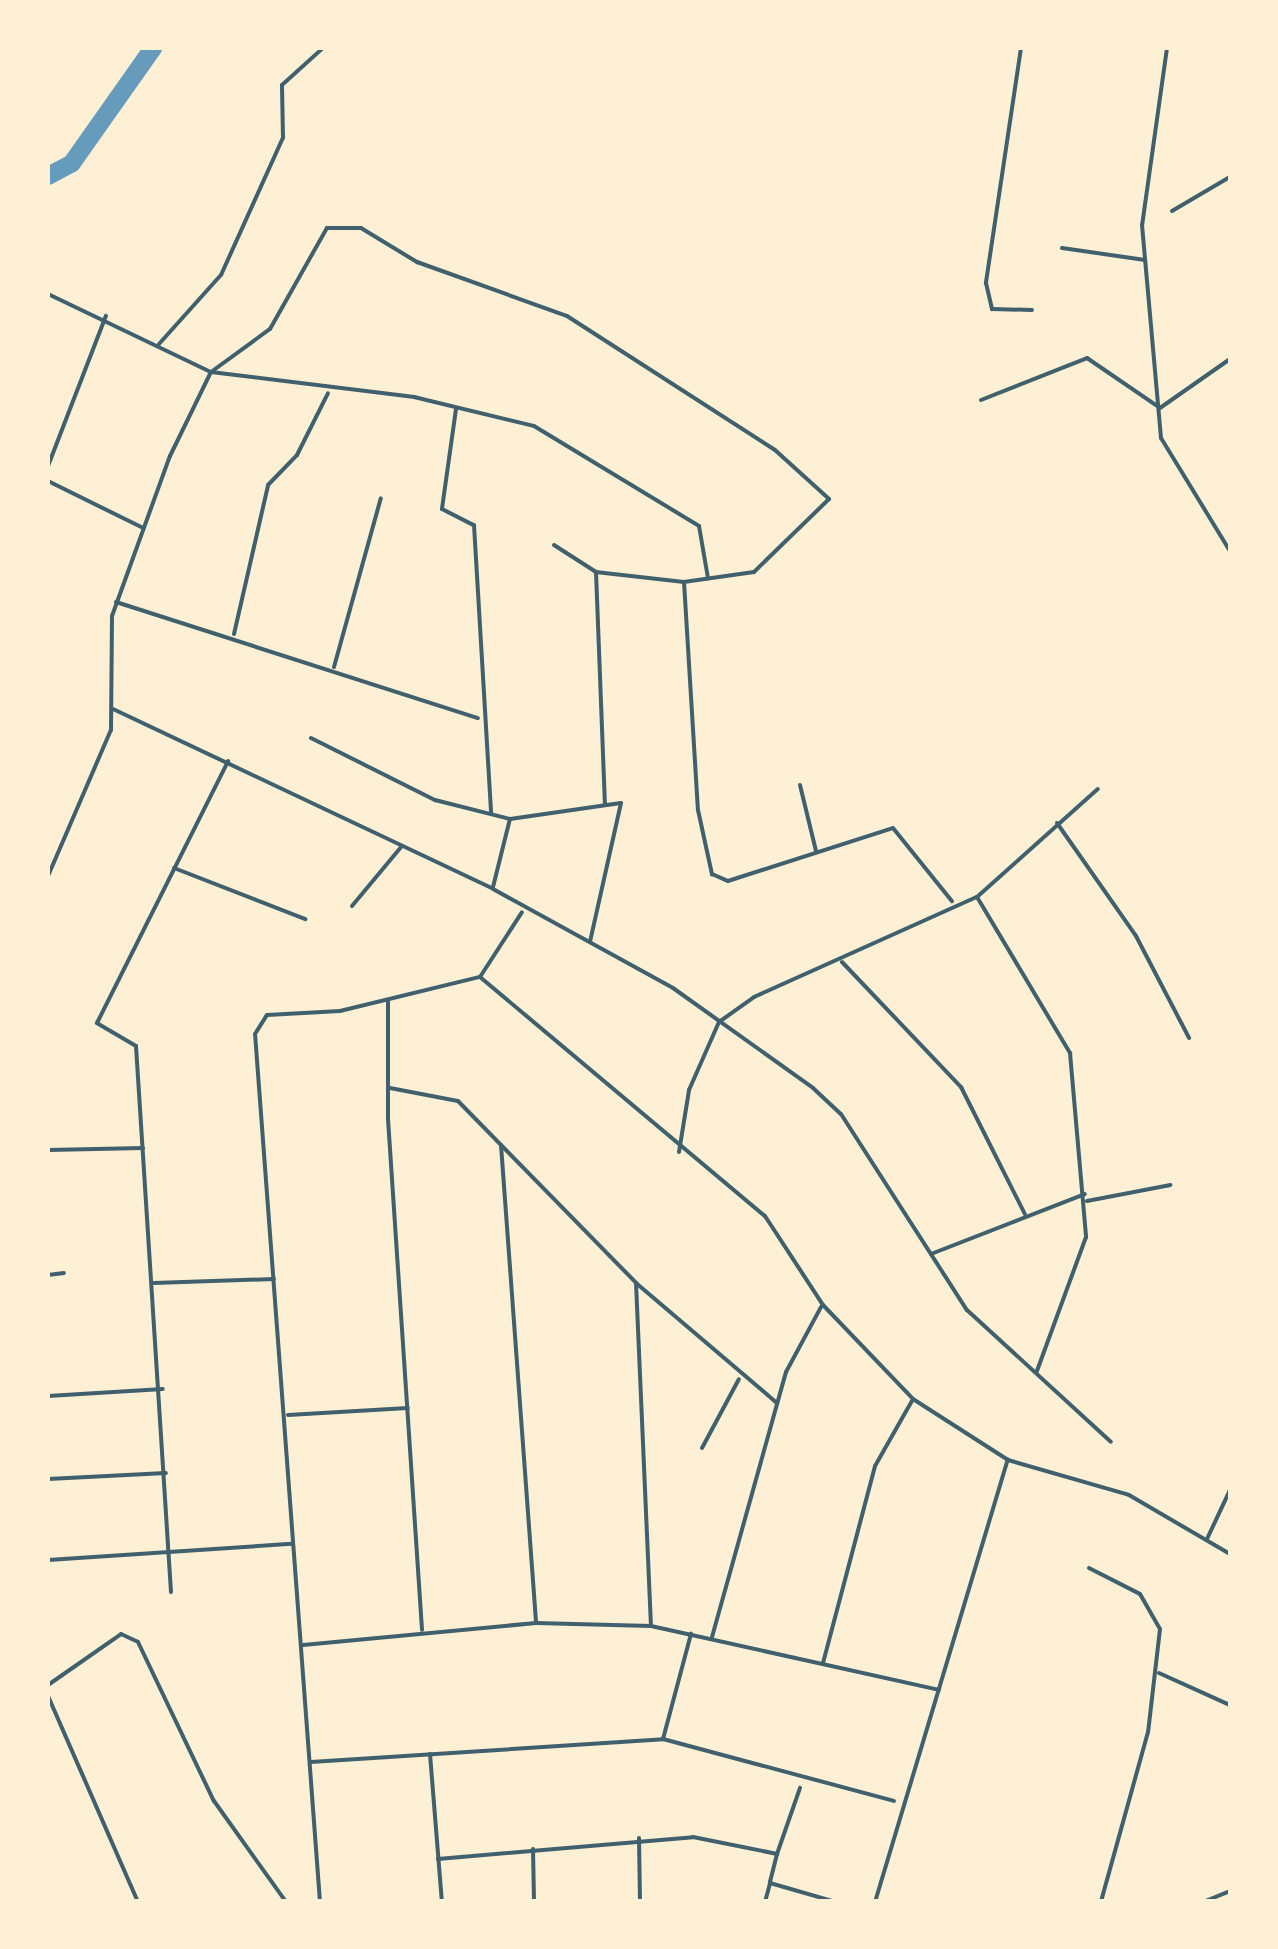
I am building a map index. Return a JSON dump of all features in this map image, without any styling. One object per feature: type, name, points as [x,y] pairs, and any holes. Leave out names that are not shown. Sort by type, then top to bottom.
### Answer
[{"type":"street","points":[[159,344],[221,275],[283,138],[282,85],[323,48]]},
{"type":"street","points":[[1022,48],[986,282],[992,308],[1032,310]]},
{"type":"street","points":[[1167,48],[1145,260],[1161,438],[1230,551]]},
{"type":"street","points":[[1172,211],[1230,178]]},
{"type":"street","points":[[48,876],[113,709],[116,602],[142,527],[210,372],[270,329],[326,228],[361,228],[418,262],[567,316],[776,450],[828,499],[754,572],[684,582],[596,572],[554,546]]},
{"type":"street","points":[[1062,248],[1145,260]]},
{"type":"street","points":[[48,294],[106,316],[210,372],[328,393],[456,408],[534,426],[699,526],[708,579]]},
{"type":"street","points":[[48,466],[106,316]]},
{"type":"street","points":[[982,400],[1087,358],[1160,408]]},
{"type":"street","points":[[1160,408],[1230,360]]},
{"type":"street","points":[[234,634],[268,485],[297,455],[328,393]]},
{"type":"street","points":[[456,408],[442,509],[474,525],[480,718],[491,815]]},
{"type":"street","points":[[48,481],[142,527]]},
{"type":"street","points":[[334,669],[381,498]]},
{"type":"street","points":[[596,572],[605,805]]},
{"type":"street","points":[[684,582],[698,810],[712,874],[728,881],[893,828],[953,902]]},
{"type":"street","points":[[116,602],[234,634],[480,718]]},
{"type":"street","points":[[113,709],[229,759],[493,889],[522,912],[590,942],[719,1022],[842,1114],[967,1310],[1111,1442]]},
{"type":"street","points":[[311,738],[435,800],[491,815],[558,819],[605,805],[622,805],[590,942]]},
{"type":"street","points":[[171,1592],[173,1550],[136,1046],[98,1028],[229,759]]},
{"type":"street","points":[[800,785],[816,851]]},
{"type":"street","points":[[679,1152],[689,1090],[719,1022],[754,997],[841,962],[953,902],[977,897],[1098,789]]},
{"type":"street","points":[[493,889],[510,819]]},
{"type":"street","points":[[1056,823],[1136,936],[1189,1038]]},
{"type":"street","points":[[352,906],[402,846]]},
{"type":"street","points":[[174,868],[305,920]]},
{"type":"street","points":[[977,897],[1070,1053],[1086,1198],[1083,1252],[1037,1372]]},
{"type":"street","points":[[320,1902],[291,1544],[287,1415],[256,1113],[259,1020],[388,1001],[480,977],[522,912]]},
{"type":"street","points":[[841,962],[960,1087],[1025,1214]]},
{"type":"street","points":[[480,977],[679,1152],[765,1216],[823,1305],[912,1399],[1008,1460],[1129,1496],[1230,1554]]},
{"type":"street","points":[[388,1001],[422,1632]]},
{"type":"street","points":[[390,1088],[448,1094],[636,1283],[686,1316],[739,1380],[777,1403]]},
{"type":"street","points":[[500,1145],[536,1623]]},
{"type":"street","points":[[48,1150],[143,1148]]},
{"type":"street","points":[[930,1255],[1025,1214],[1086,1198],[1170,1185]]},
{"type":"street","points":[[48,1275],[64,1273]]},
{"type":"street","points":[[154,1283],[274,1279]]},
{"type":"street","points":[[636,1283],[651,1626]]},
{"type":"street","points":[[712,1637],[777,1403],[798,1341],[823,1305]]},
{"type":"street","points":[[702,1448],[739,1380]]},
{"type":"street","points":[[48,1396],[162,1389]]},
{"type":"street","points":[[823,1663],[875,1466],[912,1399]]},
{"type":"street","points":[[287,1415],[408,1408]]},
{"type":"street","points":[[875,1902],[1008,1460]]},
{"type":"street","points":[[48,1479],[166,1472]]},
{"type":"street","points":[[1207,1539],[1230,1490]]},
{"type":"street","points":[[48,1560],[291,1544]]},
{"type":"street","points":[[1089,1568],[1155,1611],[1159,1673],[1101,1902]]},
{"type":"street","points":[[302,1645],[536,1623],[651,1626],[940,1690]]},
{"type":"street","points":[[48,1685],[121,1634],[138,1642],[214,1802],[286,1902]]},
{"type":"street","points":[[663,1739],[691,1634]]},
{"type":"street","points":[[1159,1673],[1230,1705]]},
{"type":"street","points":[[48,1696],[138,1902]]},
{"type":"street","points":[[311,1762],[663,1739],[894,1801]]},
{"type":"street","points":[[430,1754],[442,1902]]},
{"type":"street","points":[[765,1902],[800,1788]]},
{"type":"street","points":[[438,1860],[692,1836],[777,1854]]},
{"type":"street","points":[[639,1838],[640,1902]]},
{"type":"street","points":[[533,1849],[534,1902]]},
{"type":"street","points":[[770,1883],[836,1902]]},
{"type":"street","points":[[1203,1902],[1230,1892]]},
{"type":"waterway","points":[[48,176],[72,163],[153,48]]}]
